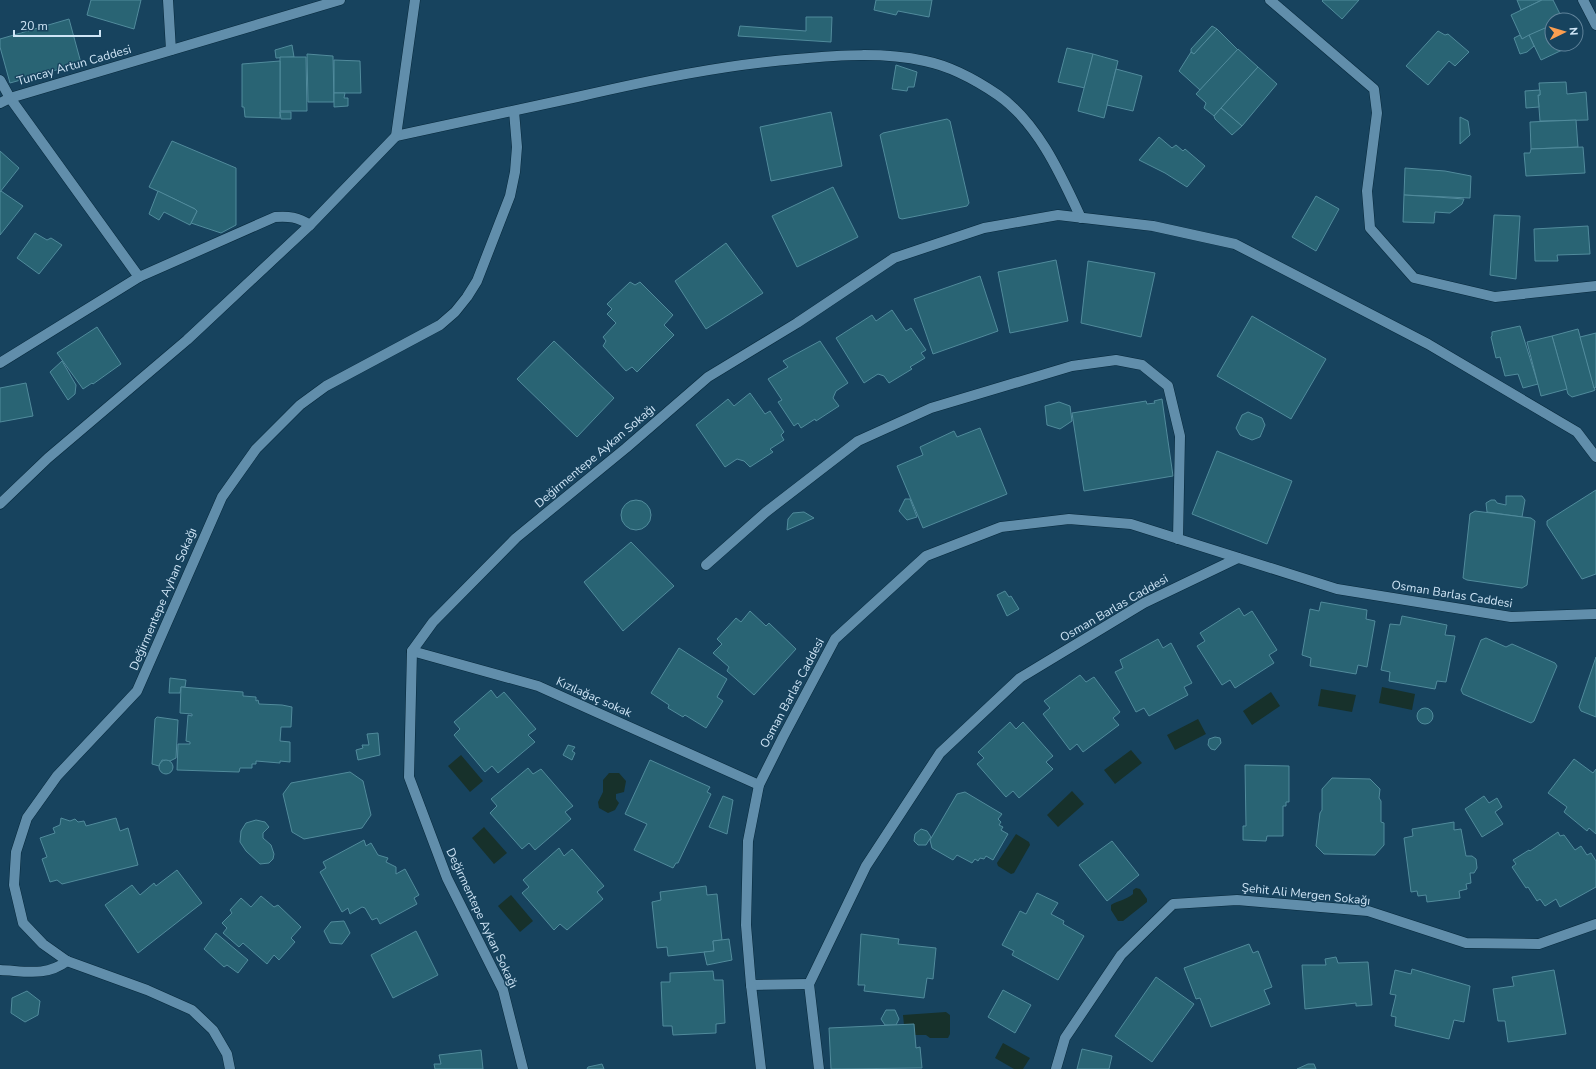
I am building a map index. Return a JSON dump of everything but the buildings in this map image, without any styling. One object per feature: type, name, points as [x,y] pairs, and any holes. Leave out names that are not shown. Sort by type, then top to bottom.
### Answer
[{"type":"street","points":[[168,0],[171,50]]},
{"type":"street","name":"Tuncay Artun Caddesi","points":[[0,103],[10,98],[340,0]]},
{"type":"street","points":[[396,136],[415,0]]},
{"type":"street","points":[[1270,0],[1374,89],[1378,113],[1367,191],[1370,228],[1414,278],[1495,297],[1596,286]]},
{"type":"street","points":[[1583,0],[1596,25]]},
{"type":"street","points":[[0,504],[48,458],[187,340],[310,225],[396,136],[514,111],[651,79],[746,64],[823,57],[878,55],[925,61],[951,69],[976,81],[998,96],[1019,113],[1058,167],[1082,218]]},
{"type":"street","points":[[0,80],[10,98],[139,276]]},
{"type":"street","name":"Değirmentepe Ayhan Sokağı","points":[[230,1069],[227,1054],[213,1030],[192,1010],[147,990],[68,961],[43,944],[23,923],[14,885],[16,852],[27,818],[57,776],[137,691],[222,497],[256,449],[277,426],[326,386],[440,325],[455,312],[468,297],[477,281],[510,196],[518,147],[514,111]]},
{"type":"street","points":[[0,363],[139,276],[275,217],[288,216],[300,219],[310,225]]},
{"type":"street","name":"Değirmentepe Aykan Sokağı","points":[[523,1069],[502,990],[447,878],[409,777],[412,650],[433,622],[516,538],[626,448],[708,377],[796,323],[894,258],[984,228],[1058,216],[1153,226],[1235,244],[1428,344],[1577,432],[1596,457]]},
{"type":"street","points":[[706,565],[766,512],[858,441],[931,408],[1072,366],[1116,360],[1142,365],[1168,386],[1180,436],[1178,539]]},
{"type":"street","name":"Osman Barlas Caddesi","points":[[761,1069],[751,986],[746,925],[748,841],[759,785],[835,639],[926,556],[1002,527],[1069,519],[1131,524],[1337,588],[1511,617],[1596,614]]},
{"type":"street","name":"Osman Barlas Caddesi","points":[[809,984],[866,866],[940,753],[1020,678],[1144,603],[1238,558]]},
{"type":"street","name":"Kızılağaç sokak","points":[[412,650],[538,686],[759,785]]},
{"type":"street","name":"Şehit Ali Mergen Sokağı","points":[[1056,1069],[1064,1038],[1121,955],[1173,904],[1237,900],[1368,911],[1466,943],[1539,944],[1596,924]]},
{"type":"street","points":[[0,970],[44,972],[57,968],[68,961]]},
{"type":"street","points":[[751,986],[809,984],[820,1069]]},
{"type":"shaded area","points":[[1382,687],[1415,694],[1412,710],[1379,703]]},
{"type":"shaded area","points":[[1321,689],[1356,695],[1352,712],[1318,706]]},
{"type":"shaded area","points":[[1271,692],[1280,706],[1252,725],[1243,711]]},
{"type":"shaded area","points":[[1198,719],[1206,734],[1175,750],[1167,735]]},
{"type":"shaded area","points":[[1131,750],[1142,763],[1115,784],[1104,770]]},
{"type":"shaded area","points":[[461,755],[483,781],[470,792],[448,766]]},
{"type":"shaded area","points":[[609,773],[619,773],[626,781],[624,792],[616,794],[616,799],[619,803],[615,810],[608,813],[599,808],[598,802],[603,792],[603,780]]},
{"type":"shaded area","points":[[1072,791],[1084,804],[1058,827],[1047,815]]},
{"type":"shaded area","points":[[484,827],[507,853],[494,864],[472,838]]},
{"type":"shaded area","points":[[1016,834],[1029,842],[1030,845],[1014,873],[1011,874],[998,866],[997,863]]},
{"type":"shaded area","points":[[1136,888],[1140,889],[1147,899],[1147,902],[1123,921],[1118,921],[1111,910],[1111,905],[1133,894],[1133,890]]},
{"type":"shaded area","points":[[511,895],[533,921],[520,932],[498,906]]},
{"type":"shaded area","points":[[946,1012],[950,1015],[950,1034],[948,1038],[930,1038],[926,1035],[915,1035],[904,1025],[903,1015]]},
{"type":"shaded area","points":[[1003,1043],[1030,1058],[1023,1069],[1014,1069],[995,1058]]}]
